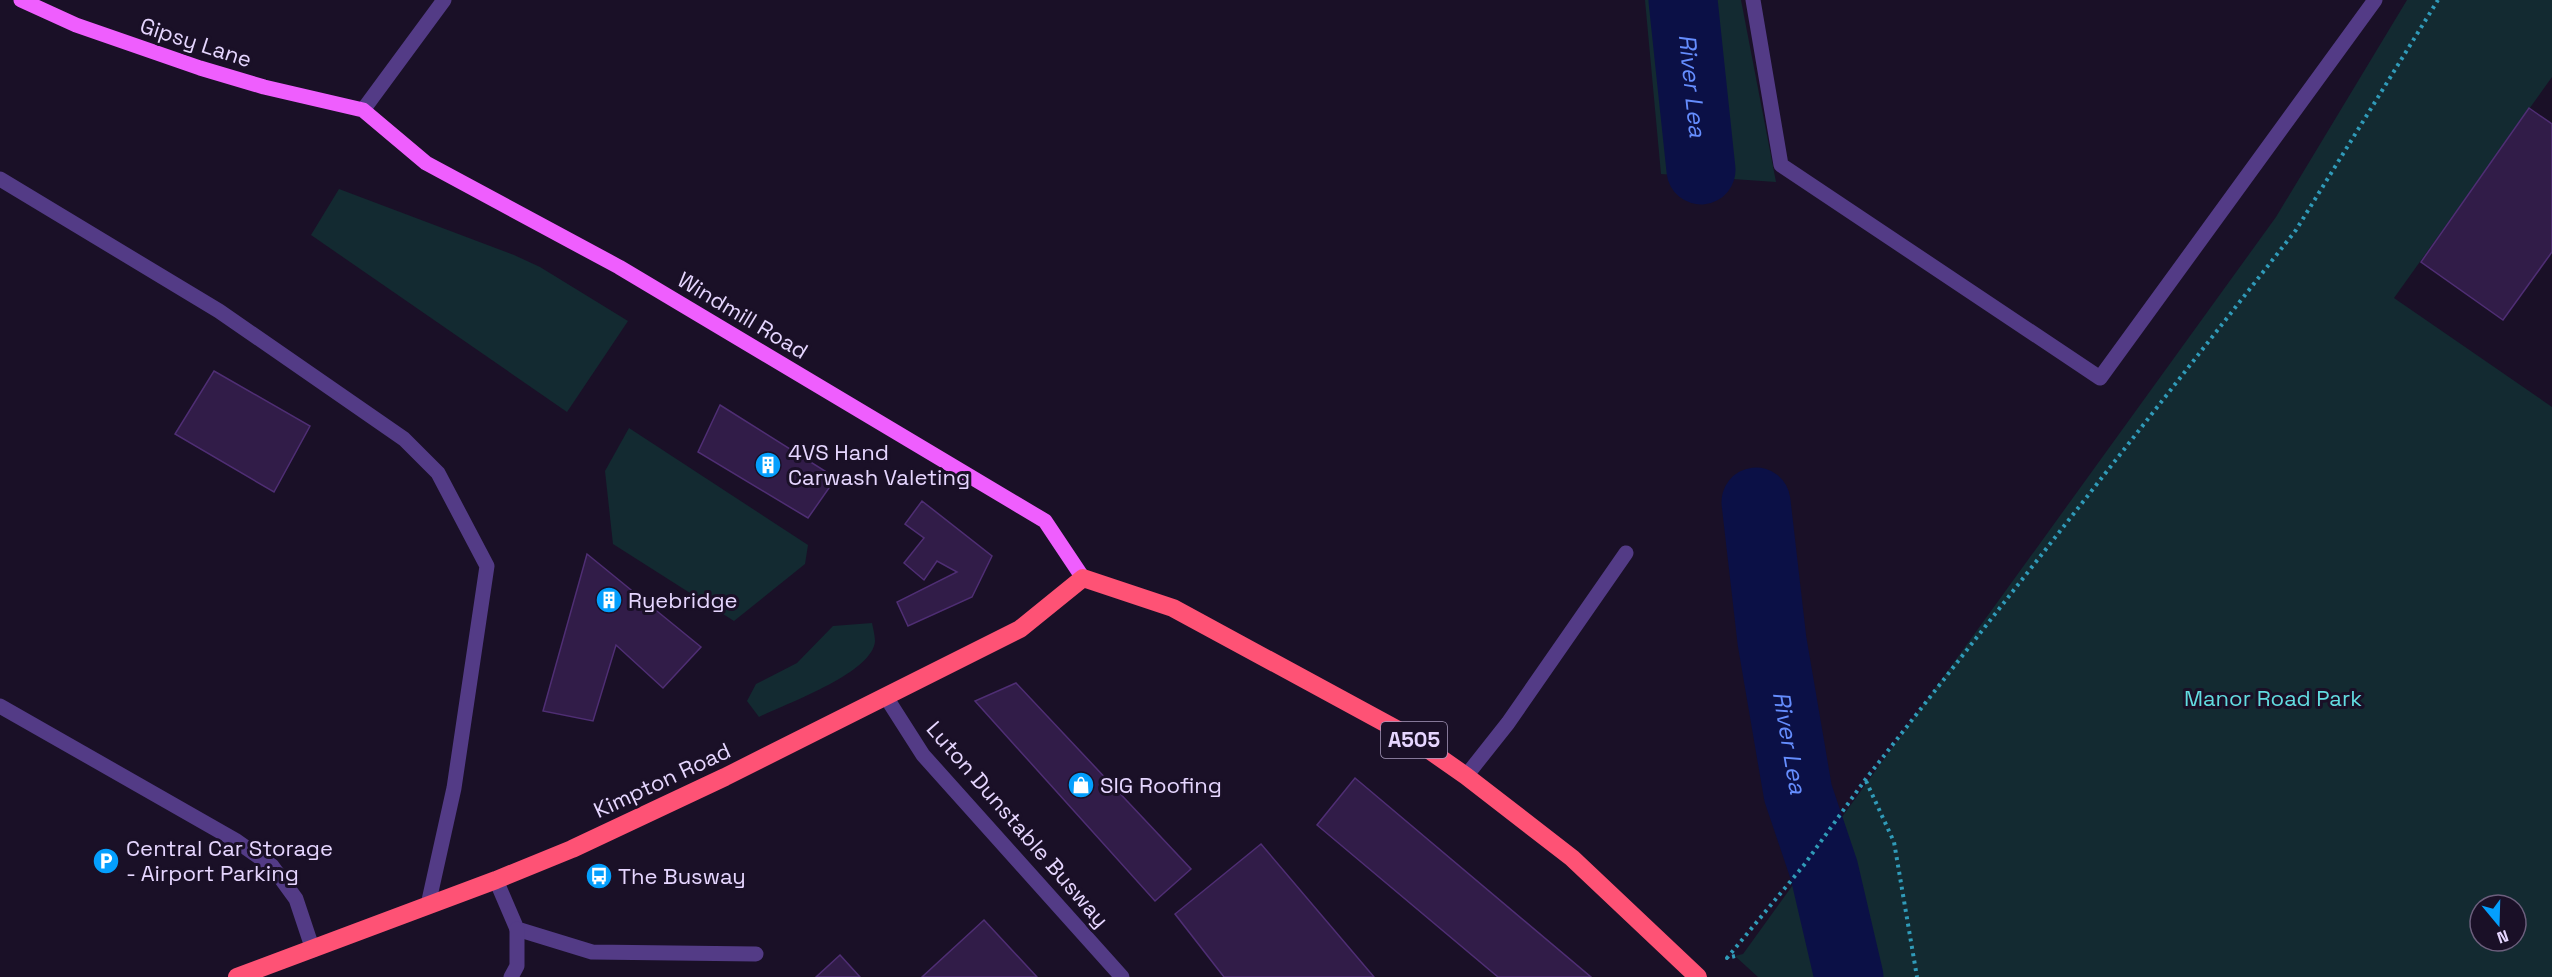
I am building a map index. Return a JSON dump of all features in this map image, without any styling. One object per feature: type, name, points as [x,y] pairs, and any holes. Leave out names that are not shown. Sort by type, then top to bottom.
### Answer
[{"type":"highway","name":"Kimpton Road","points":[[240,976],[496,880],[572,849],[705,786],[1020,629],[1083,578]]},
{"type":"highway","name":"A505","points":[[1083,578],[1173,608],[1409,736],[1466,776],[1572,858],[1698,977]]},
{"type":"main road","name":"Gipsy Lane","points":[[21,0],[76,25],[200,68],[264,87],[363,110]]},
{"type":"main road","name":"Windmill Road","points":[[363,110],[426,164],[619,267],[1045,521],[1083,578]]},
{"type":"street","points":[[363,110],[444,0]]},
{"type":"street","points":[[1753,0],[1781,165],[2100,378],[2375,0]]},
{"type":"street","points":[[0,179],[219,311],[404,439],[438,473],[487,566],[454,788],[428,905]]},
{"type":"street","points":[[1466,776],[1508,723],[1626,553]]},
{"type":"street","name":"Luton Dunstable Busway","points":[[886,697],[923,755],[1122,977]]},
{"type":"street","points":[[0,706],[235,840],[272,866],[296,899],[313,950]]},
{"type":"street","points":[[496,880],[518,929],[517,966],[511,977]]},
{"type":"street","points":[[518,929],[592,952],[756,954]]},
{"type":"path","points":[[1735,956],[1727,958],[1804,865],[1865,780],[2296,230],[2438,0]]},
{"type":"path","points":[[1865,780],[1894,842],[1917,977]]},
{"type":"green space","points":[[1645,0],[1741,0],[1776,182],[1661,174]]},
{"type":"green space","name":"Manor Road Park","points":[[2407,0],[2552,0],[2552,77],[2394,298],[2552,407],[2552,977],[1758,977],[1735,956],[1743,954],[2276,217]]},
{"type":"green space","points":[[339,189],[514,255],[540,267],[628,321],[567,412],[311,235]]},
{"type":"green space","points":[[629,428],[808,545],[805,564],[734,621],[613,544],[605,471]]},
{"type":"green space","points":[[872,623],[875,641],[871,653],[860,665],[844,676],[807,696],[759,717],[747,701],[756,684],[797,663],[833,626]]},
{"type":"building","points":[[2529,108],[2552,124],[2552,252],[2503,320],[2421,262]]},
{"type":"building","points":[[214,371],[310,426],[274,492],[175,434]]},
{"type":"building","name":"4VS Hand Carwash Valeting","points":[[720,405],[836,478],[808,518],[698,452]]},
{"type":"building","points":[[922,501],[992,556],[972,597],[908,626],[897,602],[957,572],[937,561],[924,580],[904,563],[924,538],[905,524]]},
{"type":"building","name":"Ryebridge","points":[[587,554],[701,647],[663,688],[616,645],[593,721],[543,711]]},
{"type":"building","name":"SIG Roofing","points":[[1016,683],[1191,869],[1155,901],[975,701]]},
{"type":"building","points":[[1355,778],[1591,977],[1498,977],[1317,825]]},
{"type":"building","points":[[1261,844],[1374,977],[1224,977],[1175,914]]},
{"type":"building","points":[[984,920],[1037,977],[922,977]]},
{"type":"building","points":[[840,955],[860,977],[816,977]]},
{"type":"waterway","name":"River Lea","points":[[1683,0],[1701,170]]},
{"type":"waterway","name":"River Lea","points":[[1756,502],[1772,641],[1798,793],[1824,870],[1849,977]]},
{"type":"place","name":"4VS Hand Carwash Valeting","points":[[768,465]]},
{"type":"place","name":"Ryebridge","points":[[609,600]]},
{"type":"place","name":"SIG Roofing","points":[[1081,785]]},
{"type":"place","name":"Central Car Storage - Airport Parking","points":[[106,861]]},
{"type":"place","name":"The Busway","points":[[599,876]]}]
